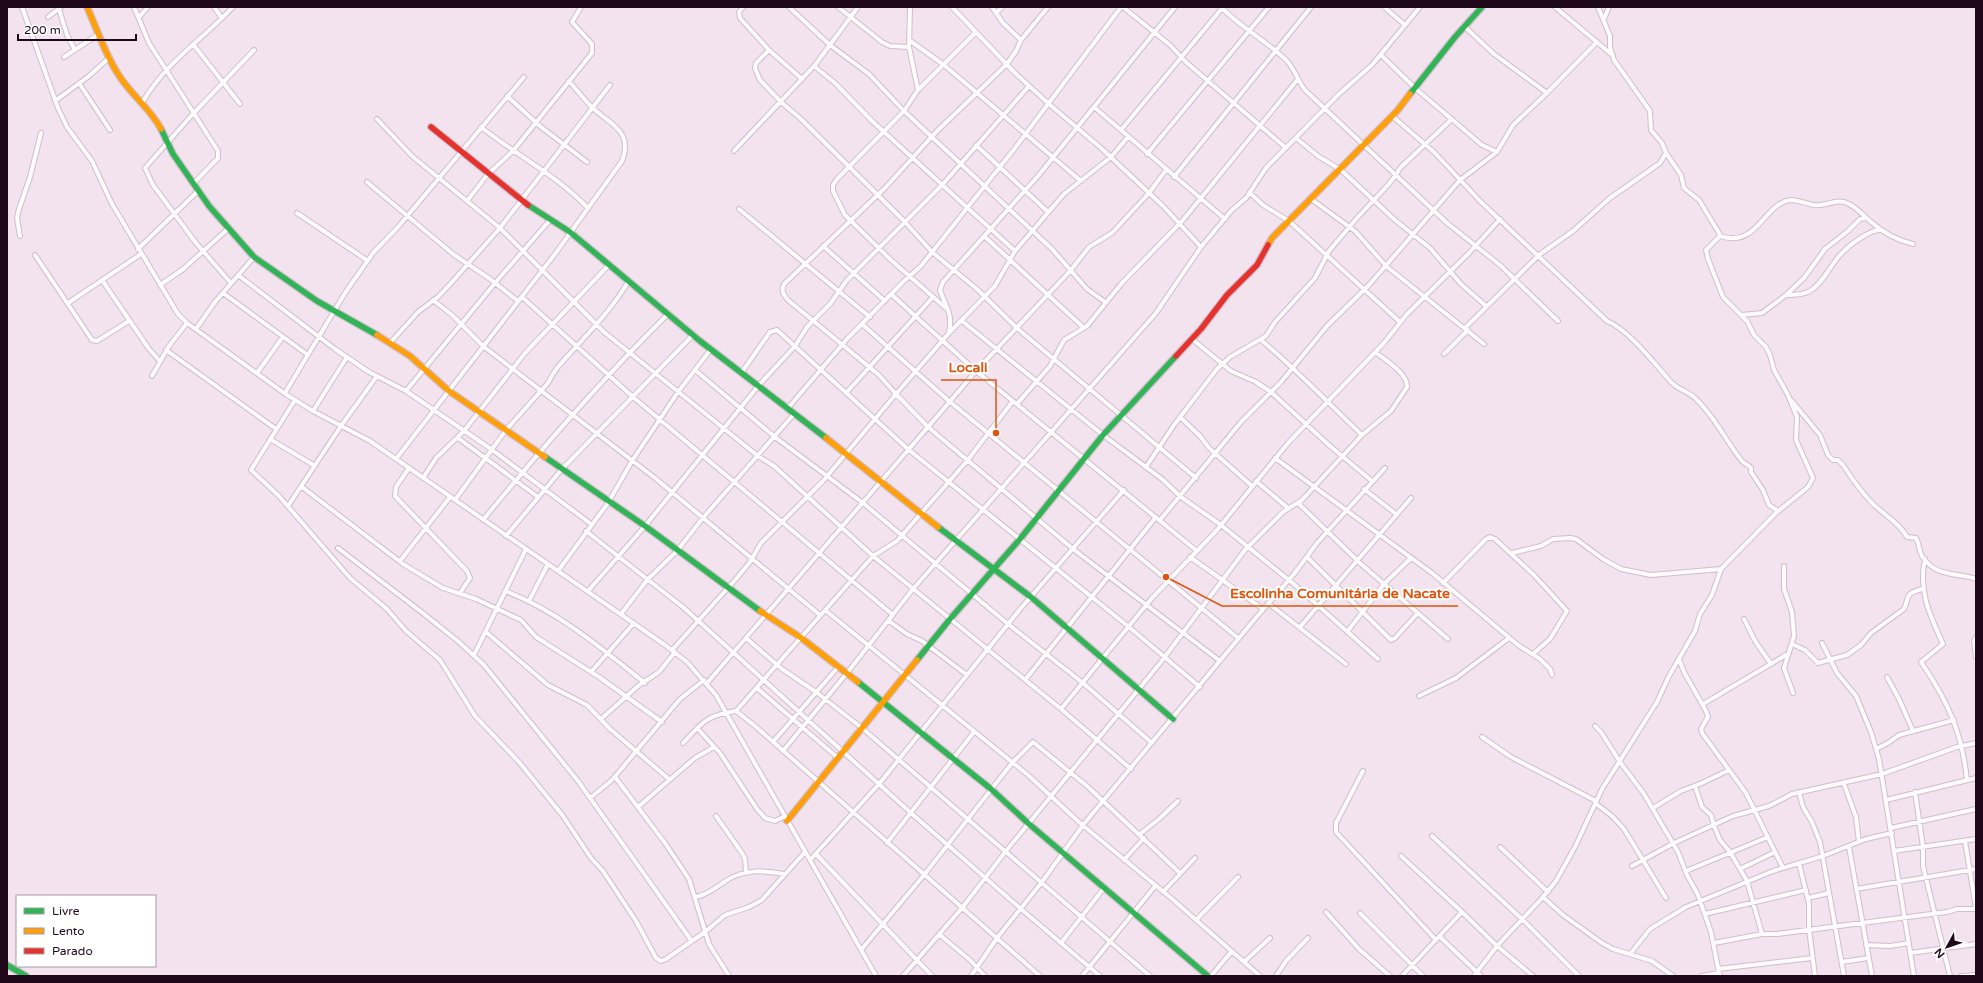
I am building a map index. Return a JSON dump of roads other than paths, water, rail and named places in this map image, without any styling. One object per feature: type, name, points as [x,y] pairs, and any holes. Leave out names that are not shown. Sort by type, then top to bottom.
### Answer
[{"type":"street","points":[[22,7],[55,101],[67,127],[92,161],[112,204],[178,314],[187,323],[285,393],[313,411],[370,441],[634,623],[687,662],[705,681],[725,712],[876,976]]},
{"type":"street","points":[[87,7],[110,57],[126,86],[155,117],[168,143],[198,191],[228,229],[254,257],[294,286],[334,312],[390,343],[424,368],[449,391],[538,452],[608,503],[645,526],[677,551],[839,666],[991,789],[1029,824],[1210,976],[1232,951]]},
{"type":"street","points":[[134,7],[150,43],[218,151],[219,155],[193,184]]},
{"type":"street","points":[[139,17],[148,7]]},
{"type":"street","points":[[214,7],[222,18]]},
{"type":"street","points":[[142,103],[156,80],[167,68],[233,7]]},
{"type":"street","points":[[467,201],[488,174],[513,151],[592,52],[592,44],[572,22],[581,7]]},
{"type":"street","points":[[742,7],[739,12],[740,18],[769,50],[802,79]]},
{"type":"street","points":[[789,7],[830,45],[869,74],[904,111],[960,164],[986,185],[1032,232],[1052,249],[1087,289],[1105,302]]},
{"type":"street","points":[[838,7],[882,42],[890,46],[909,47]]},
{"type":"street","points":[[734,151],[814,66],[858,7]]},
{"type":"street","points":[[910,7],[909,47],[918,90]]},
{"type":"street","points":[[952,7],[1029,86],[1111,157],[1180,223],[1201,247]]},
{"type":"street","points":[[992,7],[1021,40]]},
{"type":"street","points":[[996,13],[1002,7]]},
{"type":"street","points":[[1048,7],[1021,40],[1016,52],[1007,64],[932,136],[877,195],[784,284],[782,289],[783,294],[788,300],[870,367],[928,427],[967,461],[1073,549],[1220,661]]},
{"type":"street","points":[[788,408],[843,344],[891,294],[917,270],[932,252],[1025,135],[1122,7],[1170,45],[1208,81],[1286,148]]},
{"type":"street","points":[[949,333],[951,322],[950,311],[940,290],[943,282],[1053,158],[1175,7]]},
{"type":"street","points":[[1121,130],[1222,7],[1276,52],[1295,71],[1305,90],[1326,108],[1396,176],[1500,265],[1558,321]]},
{"type":"street","points":[[1147,154],[1269,7]]},
{"type":"street","points":[[1174,177],[1311,7]]},
{"type":"street","points":[[1384,7],[1405,25]]},
{"type":"street","points":[[783,751],[848,673],[914,589],[955,541],[984,511],[1051,432],[1156,313],[1201,247],[1250,193],[1266,168],[1381,55],[1420,7]]},
{"type":"street","points":[[697,728],[732,770],[757,809],[765,818],[775,821],[786,818],[819,783],[843,751],[950,619],[1037,519],[1103,435],[1192,339],[1227,295],[1257,265],[1272,238],[1341,170],[1392,116],[1482,7]]},
{"type":"street","points":[[1555,7],[1612,54],[1647,104],[1650,111],[1651,130],[1662,143],[1666,153],[1681,175],[1684,188],[1699,200],[1720,236],[1730,240],[1745,235],[1758,227],[1776,206],[1790,200],[1823,206],[1839,200],[1849,203],[1881,230],[1893,238],[1913,244]]},
{"type":"street","points":[[1598,7],[1610,36],[1612,54]]},
{"type":"street","points":[[1604,20],[1609,7]]},
{"type":"street","points":[[48,17],[60,8],[67,35],[75,50]]},
{"type":"street","points":[[1465,27],[1494,54],[1547,93]]},
{"type":"street","points":[[950,311],[933,298],[878,248],[850,220],[843,212],[833,191],[833,185],[837,179],[904,111],[918,90],[976,32]]},
{"type":"street","points":[[64,57],[99,34]]},
{"type":"street","points":[[909,40],[944,65],[1081,181]]},
{"type":"street","points":[[1025,680],[1130,550],[1181,496],[1241,422],[1294,367],[1327,326],[1386,266],[1460,180],[1497,152],[1513,125],[1597,42]]},
{"type":"street","points":[[193,44],[240,104]]},
{"type":"street","points":[[231,283],[203,252],[154,185],[145,168],[194,113],[254,50]]},
{"type":"street","points":[[769,50],[756,63],[755,68],[760,80],[781,102],[801,119],[905,222],[932,252],[1089,389],[1196,478]]},
{"type":"street","points":[[1381,55],[1415,88],[1482,145],[1497,152]]},
{"type":"street","points":[[55,101],[110,57]]},
{"type":"street","points":[[814,66],[836,84],[884,131],[968,206],[1015,251]]},
{"type":"street","points":[[285,393],[334,312],[380,245],[407,216],[524,77]]},
{"type":"street","points":[[1017,404],[1037,382],[1054,359],[1064,340],[1084,328],[1105,302],[1180,223],[1298,79]]},
{"type":"street","points":[[396,459],[543,270],[587,207],[622,161],[626,144],[624,137],[618,128],[593,108],[569,81]]},
{"type":"street","points":[[79,83],[110,130]]},
{"type":"street","points":[[390,343],[418,312],[433,300],[468,264],[500,228],[610,85]]},
{"type":"street","points":[[588,592],[645,526],[759,385],[795,346],[854,273],[943,184],[1029,86]]},
{"type":"street","points":[[507,96],[536,123],[587,162]]},
{"type":"street","points":[[1094,107],[1200,200],[1225,219]]},
{"type":"street","points":[[1392,116],[1424,143],[1500,219],[1607,321],[1614,323],[1641,346],[1674,385],[1696,398],[1718,424],[1743,463],[1751,468],[1751,472],[1763,490],[1768,505],[1778,511]]},
{"type":"street","points":[[377,119],[404,148],[438,178],[500,228],[524,250],[573,302],[629,353],[758,456],[774,466],[873,556],[1061,709],[1131,769]]},
{"type":"street","points":[[1146,467],[1180,417],[1222,364],[1234,355],[1261,340],[1315,278],[1326,256],[1350,226],[1396,176],[1400,168],[1424,143],[1452,119]]},
{"type":"street","points":[[432,127],[522,201],[570,232],[608,266],[693,335],[759,385],[955,541],[1031,597],[1173,718]]},
{"type":"street","points":[[482,127],[513,151],[562,183],[587,207]]},
{"type":"street","points":[[20,236],[18,213],[30,178],[41,133]]},
{"type":"street","points":[[601,719],[626,697],[659,672],[674,651],[753,558],[761,543],[829,476],[874,419],[917,372],[949,333],[985,297],[994,286],[1015,251],[1048,212],[1064,194],[1111,157],[1128,137]]},
{"type":"street","points":[[1296,138],[1318,156],[1341,170],[1394,220],[1430,248],[1461,284],[1486,306]]},
{"type":"street","points":[[976,145],[1048,212]]},
{"type":"street","points":[[1444,354],[1486,306],[1538,255],[1573,231],[1610,198],[1660,163],[1666,153]]},
{"type":"street","points":[[590,798],[615,777],[680,699],[705,681],[746,638],[765,614],[909,450],[949,401],[1049,295],[1089,247],[1112,233],[1149,193],[1166,170]]},
{"type":"street","points":[[366,182],[468,264],[518,301]]},
{"type":"street","points":[[138,249],[198,191]]},
{"type":"street","points":[[1250,193],[1263,205],[1289,221],[1400,322]]},
{"type":"street","points":[[1311,199],[1350,226],[1386,266],[1426,296],[1484,344]]},
{"type":"street","points":[[739,209],[870,317]]},
{"type":"street","points":[[297,213],[368,261]]},
{"type":"street","points":[[1742,315],[1762,313],[1786,295],[1804,278],[1825,249],[1848,231],[1860,219],[1866,218]]},
{"type":"street","points":[[1061,709],[1167,581],[1221,525],[1275,458],[1306,423],[1375,352],[1400,322],[1476,246],[1500,219]]},
{"type":"street","points":[[406,391],[495,283],[550,220]]},
{"type":"street","points":[[160,285],[203,252],[228,229]]},
{"type":"street","points":[[1786,295],[1810,292],[1819,283],[1840,255],[1868,233],[1874,230],[1881,230]]},
{"type":"street","points":[[984,236],[1084,328]]},
{"type":"street","points":[[1720,236],[1708,247],[1706,254],[1723,297],[1736,312],[1742,315],[1754,334],[1766,347],[1774,370],[1790,398],[1820,435],[1828,455],[1833,460],[1838,460],[1843,465],[1873,504],[1894,523],[1901,527],[1906,536],[1916,538],[1925,559],[1941,572],[1976,579]]},
{"type":"street","points":[[823,246],[885,301]]},
{"type":"street","points":[[68,303],[93,288],[102,280],[142,254]]},
{"type":"street","points":[[35,255],[95,342],[130,321]]},
{"type":"street","points":[[196,329],[231,283],[254,257]]},
{"type":"street","points":[[423,478],[436,458],[464,431],[512,369],[551,325],[608,266]]},
{"type":"street","points":[[238,275],[346,357],[377,376],[406,391],[546,488],[591,524]]},
{"type":"street","points":[[102,280],[149,349],[160,361]]},
{"type":"street","points":[[455,500],[506,430],[548,383],[555,369],[618,298],[628,282]]},
{"type":"street","points":[[223,293],[308,356]]},
{"type":"street","points":[[891,294],[915,318],[976,371],[1197,551]]},
{"type":"street","points":[[522,297],[551,325],[633,397],[820,552],[893,615]]},
{"type":"street","points":[[846,393],[933,298]]},
{"type":"street","points":[[433,300],[462,324],[483,346],[672,492],[702,519],[753,558],[820,615]]},
{"type":"street","points":[[483,520],[515,479],[571,414],[668,314]]},
{"type":"street","points":[[962,321],[1103,435],[1221,525],[1289,580],[1378,659]]},
{"type":"street","points":[[152,376],[166,350],[187,323]]},
{"type":"street","points":[[862,324],[889,346],[949,401],[1238,638]]},
{"type":"street","points":[[742,372],[773,330],[777,330],[909,450],[1129,627],[1200,687]]},
{"type":"street","points":[[506,536],[562,469],[693,335]]},
{"type":"street","points":[[257,373],[282,338]]},
{"type":"street","points":[[1192,339],[1222,364],[1237,374],[1256,382],[1271,392],[1372,481]]},
{"type":"street","points":[[1261,340],[1294,367],[1326,402],[1362,435]]},
{"type":"street","points":[[558,571],[591,524],[608,503],[632,461],[678,392],[711,349]]},
{"type":"street","points":[[166,350],[276,429]]},
{"type":"street","points":[[903,976],[940,936],[1006,851],[1164,657],[1202,609],[1247,547],[1288,508],[1298,503],[1362,435],[1392,411],[1407,387],[1406,379],[1375,352]]},
{"type":"street","points":[[313,411],[346,357]]},
{"type":"street","points":[[695,370],[775,437],[829,476],[937,563],[1008,624],[1083,683],[1152,743]]},
{"type":"street","points":[[288,506],[341,426],[377,376]]},
{"type":"street","points":[[1475,974],[1497,946],[1548,892],[1576,848],[1596,802],[1657,702],[1695,632],[1700,614],[1712,595],[1721,569],[1778,511],[1808,487],[1814,478],[1796,440],[1797,417],[1790,398]]},
{"type":"street","points":[[296,400],[270,438],[251,470],[288,506],[350,578],[387,609],[406,631],[440,660],[475,716],[519,762],[563,816],[591,858],[603,871],[636,921],[656,958],[661,961],[666,959],[691,940],[705,932],[725,915],[755,904],[805,852]]},
{"type":"street","points":[[683,743],[697,728],[717,714],[736,711],[873,556],[897,541],[967,461],[1013,401]]},
{"type":"street","points":[[621,614],[648,579],[677,551],[702,519],[794,414]]},
{"type":"street","points":[[1180,417],[1216,454],[1252,486]]},
{"type":"street","points":[[270,438],[315,466]]},
{"type":"street","points":[[458,438],[515,479],[538,498]]},
{"type":"street","points":[[1275,458],[1443,583],[1509,638],[1546,664],[1552,675]]},
{"type":"street","points":[[409,468],[396,487],[395,496],[469,574],[470,578],[460,593]]},
{"type":"street","points":[[972,976],[976,967],[997,938],[1042,882],[1083,826],[1200,687],[1238,638],[1289,580],[1327,532],[1364,489],[1385,468]]},
{"type":"street","points":[[1256,481],[1288,508]]},
{"type":"street","points":[[302,487],[400,561],[444,588],[476,599],[523,622],[536,638],[591,672],[662,722]]},
{"type":"street","points":[[1364,489],[1396,514]]},
{"type":"street","points":[[810,860],[879,784],[987,649],[1124,490]]},
{"type":"street","points":[[400,561],[450,497]]},
{"type":"street","points":[[1300,627],[1317,605],[1411,498]]},
{"type":"street","points":[[1298,503],[1327,532],[1384,584],[1448,639]]},
{"type":"street","points":[[586,531],[684,608],[763,681],[911,813],[1100,976]]},
{"type":"street","points":[[1443,583],[1486,539],[1490,537],[1495,539],[1512,553],[1567,611],[1550,639],[1533,654]]},
{"type":"street","points":[[1512,553],[1541,546],[1553,540],[1570,538],[1576,539],[1603,559],[1621,568],[1651,575],[1721,569]]},
{"type":"street","points":[[338,548],[424,614],[474,655],[544,739],[590,798],[691,940]]},
{"type":"street","points":[[474,655],[526,549]]},
{"type":"street","points":[[1190,557],[1263,609]]},
{"type":"street","points":[[1307,557],[1391,640],[1395,638],[1418,613]]},
{"type":"street","points":[[1347,632],[1384,584],[1411,558]]},
{"type":"street","points":[[1925,559],[1922,572],[1922,588],[1944,644],[1922,662],[1934,681],[1954,720],[1962,746],[1967,780]]},
{"type":"street","points":[[529,601],[548,564]]},
{"type":"street","points":[[1784,566],[1784,589],[1793,619],[1794,636],[1784,668],[1793,693]]},
{"type":"street","points":[[1792,644],[1805,650],[1816,662],[1847,655],[1861,645],[1871,633],[1895,618],[1904,609],[1906,601],[1911,594],[1922,588]]},
{"type":"street","points":[[505,591],[529,601],[564,621],[608,653],[645,683]]},
{"type":"street","points":[[1268,603],[1346,664]]},
{"type":"street","points":[[825,610],[943,705],[1052,796],[1083,826],[1156,885],[1260,976]]},
{"type":"street","points":[[1744,619],[1763,654],[1771,664]]},
{"type":"street","points":[[889,621],[907,634],[928,646],[966,675]]},
{"type":"street","points":[[591,672],[634,623]]},
{"type":"street","points":[[486,632],[548,685],[580,701],[669,779]]},
{"type":"street","points":[[1976,636],[1974,641],[1976,658]]},
{"type":"street","points":[[746,638],[777,665],[816,692],[862,728],[1150,976]]},
{"type":"street","points":[[1419,696],[1456,678],[1509,638]]},
{"type":"street","points":[[1822,643],[1837,673],[1856,696],[1876,749],[1882,774],[1914,976]]},
{"type":"street","points":[[1703,704],[1787,655]]},
{"type":"street","points":[[1679,659],[1684,672],[1703,704],[1708,717],[1701,729],[1702,733],[1746,793],[1783,868]]},
{"type":"street","points":[[773,742],[839,666]]},
{"type":"street","points":[[1888,677],[1913,731]]},
{"type":"street","points":[[757,688],[791,720],[838,758]]},
{"type":"street","points":[[736,711],[1040,976]]},
{"type":"street","points":[[1876,749],[1899,735],[1954,720]]},
{"type":"street","points":[[1596,726],[1653,808],[1674,843],[1705,914],[1714,943],[1719,973]]},
{"type":"street","points":[[887,843],[974,732]]},
{"type":"street","points":[[1482,738],[1511,757],[1596,802],[1624,829],[1666,898]]},
{"type":"street","points":[[861,950],[924,875],[966,819],[1012,763],[1033,742],[1070,772],[1140,834],[1180,873]]},
{"type":"street","points":[[1632,866],[1674,843],[1733,816],[1770,806],[1784,797],[1799,792],[1844,784],[1882,774],[1962,746],[1976,743]]},
{"type":"street","points":[[638,807],[695,758],[714,747]]},
{"type":"street","points":[[1653,808],[1681,791],[1729,770]]},
{"type":"street","points":[[1363,771],[1336,823],[1336,832],[1438,938],[1475,974],[1480,976]]},
{"type":"street","points":[[615,777],[684,868],[696,898],[712,952],[728,976]]},
{"type":"street","points":[[1886,800],[1976,778]]},
{"type":"street","points":[[1844,784],[1856,817],[1860,842]]},
{"type":"street","points":[[1695,786],[1702,807],[1711,815],[1720,840],[1730,852],[1746,882],[1762,934]]},
{"type":"street","points":[[1799,792],[1802,807],[1815,829],[1823,856],[1844,976]]},
{"type":"street","points":[[1915,792],[1923,847],[1921,857],[1950,976]]},
{"type":"street","points":[[1140,834],[1178,801]]},
{"type":"street","points":[[1630,954],[1650,929],[1676,912],[1746,882],[1891,831],[1920,822],[1976,809]]},
{"type":"street","points":[[716,816],[742,853],[745,859],[746,872]]},
{"type":"street","points":[[1432,836],[1522,919],[1579,976]]},
{"type":"street","points":[[1686,871],[1768,837]]},
{"type":"street","points":[[1124,860],[1144,838]]},
{"type":"street","points":[[1894,851],[1976,839]]},
{"type":"street","points":[[1714,943],[1762,934],[1777,934],[1957,909],[1976,909],[1965,841]]},
{"type":"street","points":[[1500,847],[1548,892]]},
{"type":"street","points":[[1848,847],[1872,976]]},
{"type":"street","points":[[1740,869],[1775,852]]},
{"type":"street","points":[[816,854],[932,976]]},
{"type":"street","points":[[1400,856],[1497,946],[1533,976]]},
{"type":"street","points":[[1163,892],[1195,858]]},
{"type":"street","points":[[1800,863],[1808,898],[1809,929],[1814,976]]},
{"type":"street","points":[[1856,889],[1976,869]]},
{"type":"street","points":[[696,898],[712,892],[724,882],[746,872],[757,870],[784,874]]},
{"type":"street","points":[[1196,920],[1238,877]]},
{"type":"street","points":[[1082,976],[1156,885]]},
{"type":"street","points":[[1062,943],[1104,888]]},
{"type":"street","points":[[1705,914],[1806,890]]},
{"type":"street","points":[[1808,898],[1829,893]]},
{"type":"street","points":[[1543,897],[1563,915],[1602,943],[1652,961],[1673,976]]},
{"type":"street","points":[[1326,912],[1359,949],[1390,976]]},
{"type":"street","points":[[1402,976],[1462,912]]},
{"type":"street","points":[[1360,913],[1423,976]]},
{"type":"street","points":[[940,936],[985,976]]},
{"type":"street","points":[[1244,962],[1270,938]]},
{"type":"street","points":[[1276,976],[1286,961],[1308,938]]},
{"type":"street","points":[[1866,945],[1890,946],[1909,943]]},
{"type":"street","points":[[1910,953],[1976,944]]},
{"type":"street","points":[[1701,976],[1812,958]]},
{"type":"street","points":[[1842,962],[1868,958]]},
{"type":"street","points":[[7,965],[26,976]]},
{"type":"street","points":[[1961,976],[1976,975]]},
{"type":"place","name":"Locali","points":[[996,433]]},
{"type":"place","name":"Escolinha Comunitária de Nacate","points":[[1166,577]]}]
